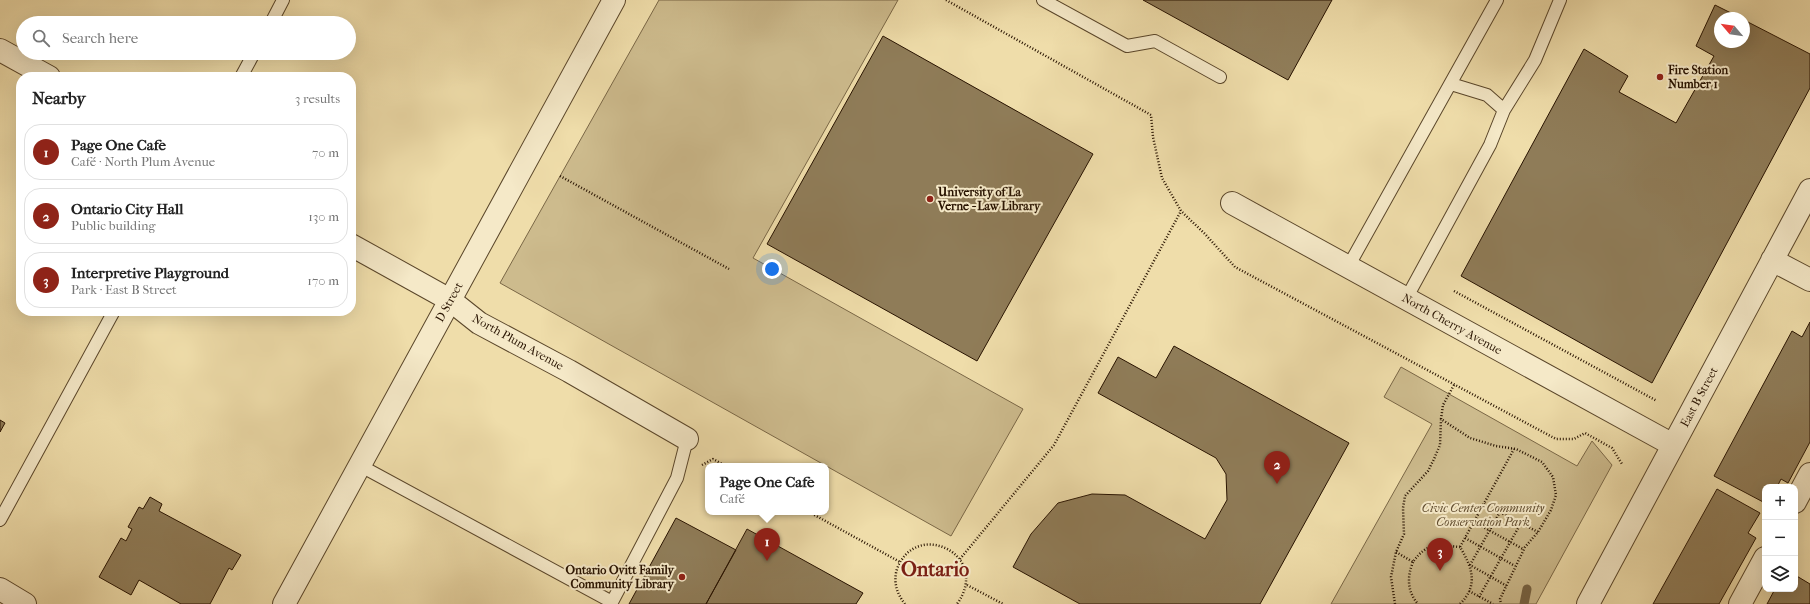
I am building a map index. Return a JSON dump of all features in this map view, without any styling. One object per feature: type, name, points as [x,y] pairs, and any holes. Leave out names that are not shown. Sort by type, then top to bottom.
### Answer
[{"type":"street","name":"D Street","points":[[284,604],[614,0]]},
{"type":"street","points":[[0,50],[16,59]]},
{"type":"street","points":[[18,60],[40,72]]},
{"type":"street","name":"East B Street","points":[[1588,604],[1810,190]]},
{"type":"street","name":"North Cherry Avenue","points":[[1232,203],[1672,445]]},
{"type":"street","name":"North Plum Avenue","points":[[356,248],[450,300],[479,323],[569,371],[687,439]]},
{"type":"street","points":[[1772,260],[1810,280]]},
{"type":"street","points":[[1798,496],[1810,474]]},
{"type":"street","points":[[1740,604],[1762,564]]},
{"type":"street","points":[[0,589],[26,604]]},
{"type":"lane","points":[[275,16],[283,0]]},
{"type":"lane","points":[[1043,0],[1127,46],[1155,41],[1220,77]]},
{"type":"lane","points":[[1348,267],[1497,0]]},
{"type":"lane","points":[[1406,299],[1490,145],[1504,110],[1535,60],[1560,0]]},
{"type":"lane","points":[[244,72],[250,60]]},
{"type":"lane","points":[[1451,84],[1487,95],[1504,110]]},
{"type":"lane","points":[[0,520],[111,316]]},
{"type":"lane","points":[[359,465],[611,603],[677,478],[687,439]]},
{"type":"path","points":[[560,176],[729,269]]},
{"type":"path","points":[[960,559],[1054,445],[1181,211]]},
{"type":"path","points":[[1454,291],[1657,401]]},
{"type":"path","points":[[1395,604],[1391,578],[1396,552],[1404,534],[1403,508],[1406,496],[1428,471],[1434,459],[1440,445],[1443,405],[1454,385]]},
{"type":"path","points":[[1441,419],[1470,438],[1496,446],[1514,449],[1542,462],[1552,477],[1556,495],[1551,510],[1538,532],[1523,549],[1500,600],[1501,604]]},
{"type":"path","points":[[1460,547],[1514,449]]},
{"type":"path","points":[[1484,504],[1538,532]]},
{"type":"path","points":[[1470,565],[1500,512]]},
{"type":"path","points":[[814,515],[900,562]]},
{"type":"path","points":[[1474,522],[1523,549]]},
{"type":"path","points":[[1479,597],[1521,523]]},
{"type":"path","points":[[1465,538],[1515,566]]},
{"type":"path","points":[[905,604],[900,598],[896,586],[896,574],[900,562],[908,553],[918,547],[929,544],[941,545],[952,550],[964,566],[967,584],[964,595],[957,604]]},
{"type":"path","points":[[1418,604],[1413,598],[1409,587],[1408,572],[1419,552],[1427,547],[1437,545],[1460,547]]},
{"type":"path","points":[[1460,547],[1470,565],[1473,582],[1465,599],[1460,604]]},
{"type":"path","points":[[1396,552],[1413,562]]},
{"type":"path","points":[[1470,565],[1507,586]]},
{"type":"path","points":[[967,584],[1003,604]]},
{"type":"path","points":[[1469,591],[1493,604]]},
{"type":"green space","points":[[659,0],[898,0],[753,258],[1023,409],[951,536],[829,468],[829,463],[821,463],[500,283]]},
{"type":"green space","name":"Civic Center Community Conservation Park","points":[[1401,367],[1577,466],[1592,441],[1612,465],[1536,604],[1331,604],[1432,424],[1384,397]]},
{"type":"building","points":[[1143,0],[1332,0],[1288,80]]},
{"type":"building","points":[[1715,5],[1729,12],[1714,12],[1714,48],[1750,48],[1750,23],[1810,54],[1810,88],[1652,383],[1461,276],[1584,49],[1628,76],[1619,92],[1676,123],[1714,56],[1696,46]]},
{"type":"building","name":"University of La Verne - Law Library","points":[[883,36],[1093,154],[977,361],[767,244]]},
{"type":"building","points":[[1810,322],[1810,442],[1788,483],[1781,479],[1778,484],[1762,484],[1762,501],[1714,476],[1792,331],[1802,337]]},
{"type":"building","points":[[1174,346],[1349,443],[1260,604],[1080,604],[1013,567],[1031,534],[1058,503],[1092,494],[1125,495],[1205,539],[1227,500],[1226,474],[1216,458],[1098,393],[1118,357],[1156,378]]},
{"type":"building","points":[[0,420],[5,423],[0,432]]},
{"type":"building","points":[[1717,489],[1760,513],[1748,533],[1756,538],[1719,604],[1653,604]]},
{"type":"building","points":[[150,497],[162,504],[159,511],[241,555],[232,570],[229,568],[210,604],[181,604],[139,580],[131,595],[99,577],[121,538],[126,541],[132,529],[128,527],[139,507],[143,509]]},
{"type":"building","name":"Ontario Ovitt Family Community Library","points":[[676,518],[736,550],[706,604],[629,604]]},
{"type":"building","points":[[747,529],[863,593],[856,604],[706,604]]},
{"type":"building","points":[[1798,577],[1810,584],[1810,604],[1767,604],[1773,592],[1798,592]]},
{"type":"waterway","points":[[1524,604],[1527,589]]},
{"type":"place","name":"Fire Station Number 1","points":[[1660,77]]},
{"type":"place","name":"University of La Verne - Law Library","points":[[930,199]]},
{"type":"place","name":"Ontario City Hall","points":[[1277,484]]},
{"type":"place","name":"Page One Cafe","points":[[767,561]]},
{"type":"place","name":"Interpretive Playground","points":[[1440,571]]},
{"type":"place","name":"Ontario Ovitt Family Community Library","points":[[682,577]]},
{"type":"district","name":"Ontario","points":[[935,569]]}]
